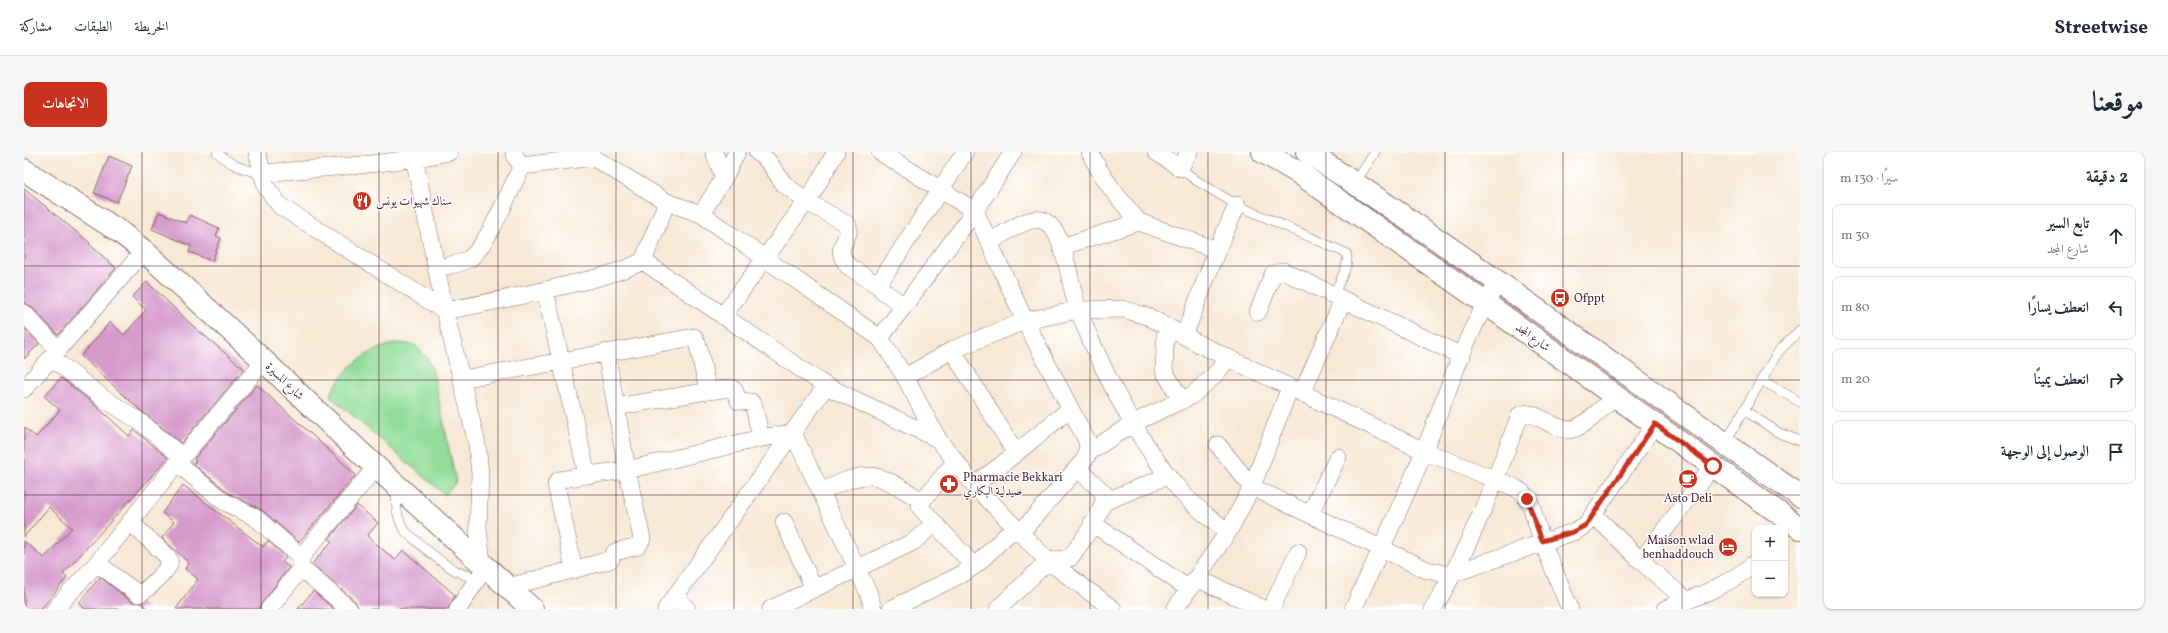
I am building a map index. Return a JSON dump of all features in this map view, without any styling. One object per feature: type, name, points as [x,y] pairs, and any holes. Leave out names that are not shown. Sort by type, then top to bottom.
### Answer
[{"type":"main road","name":"شارع المجد","points":[[1263,152],[1298,173],[1485,303],[1713,466],[1793,528]]},
{"type":"main road","name":"شارع المجد","points":[[1306,152],[1398,211],[1800,496]]},
{"type":"main road","name":"شارع المسيرة","points":[[24,170],[120,232],[144,251],[264,361],[490,576],[532,609]]},
{"type":"main road","points":[[1713,466],[1725,444]]},
{"type":"street","points":[[257,152],[261,173],[271,195],[280,206],[445,311],[605,276],[643,262],[667,202]]},
{"type":"street","points":[[261,173],[449,152]]},
{"type":"street","points":[[714,152],[724,178]]},
{"type":"street","points":[[701,214],[724,178],[737,152]]},
{"type":"street","points":[[757,152],[768,161],[784,184],[806,201],[848,225],[848,234],[841,250],[845,262],[848,266],[879,286],[904,306]]},
{"type":"street","points":[[723,316],[806,201],[836,152]]},
{"type":"street","points":[[880,152],[975,211],[1025,321],[1088,443],[1088,453]]},
{"type":"street","points":[[879,286],[880,282],[965,152]]},
{"type":"street","points":[[880,338],[975,211],[1014,152]]},
{"type":"street","points":[[1090,152],[1097,169],[1111,189],[1139,222],[1217,250]]},
{"type":"street","points":[[1156,152],[1180,168],[1189,152]]},
{"type":"street","points":[[436,268],[467,260],[475,254],[487,236],[518,159],[589,155],[667,202],[701,214],[880,338],[905,377],[938,439],[974,485],[1048,562],[1113,609]]},
{"type":"street","points":[[414,156],[445,311],[477,444],[480,474],[478,528],[490,576]]},
{"type":"street","points":[[1184,336],[1217,250],[1237,205]]},
{"type":"street","points":[[990,242],[1030,220],[1044,220],[1054,228],[1061,247],[1078,310],[1101,362],[1134,423],[1167,476],[1196,507],[1228,532]]},
{"type":"street","points":[[1061,247],[1139,222]]},
{"type":"street","points":[[24,389],[144,251]]},
{"type":"street","points":[[643,262],[826,386],[938,439]]},
{"type":"street","points":[[1258,312],[1273,274],[1279,271],[1289,274],[1462,356]]},
{"type":"street","points":[[1353,609],[1424,451],[1485,303],[1498,283]]},
{"type":"street","points":[[545,290],[587,475]]},
{"type":"street","points":[[1175,609],[1228,532],[1252,487],[1338,297]]},
{"type":"street","points":[[905,377],[952,350],[1025,321],[1078,310],[1123,309],[1137,312],[1228,358],[1424,451],[1514,487],[1527,499],[1542,541],[1570,609]]},
{"type":"street","points":[[24,313],[55,354],[103,398],[142,423],[222,501],[256,518],[349,609]]},
{"type":"street","points":[[1166,326],[1164,370],[1182,401]]},
{"type":"street","points":[[462,379],[694,337],[698,345],[708,391]]},
{"type":"street","points":[[952,350],[1016,453]]},
{"type":"street","points":[[458,609],[490,576],[574,570],[610,560],[615,552],[638,546],[642,539],[627,470],[606,352]]},
{"type":"street","points":[[891,609],[946,583],[974,566],[1018,530],[1077,468],[1088,453],[1134,423],[1182,401],[1203,387],[1228,358]]},
{"type":"street","points":[[55,609],[97,564],[180,460],[264,361]]},
{"type":"street","points":[[676,605],[792,433],[826,386]]},
{"type":"street","points":[[616,407],[731,388],[734,390],[739,401],[751,402],[754,407],[762,438]]},
{"type":"street","points":[[1433,609],[1455,573],[1496,479],[1520,415],[1529,414],[1560,429],[1574,429],[1615,396]]},
{"type":"street","points":[[974,485],[1070,409]]},
{"type":"street","points":[[1218,445],[1252,487],[1382,547],[1427,570],[1445,574],[1455,573],[1542,541],[1580,529],[1594,514],[1655,424]]},
{"type":"street","points":[[574,570],[556,484],[559,480],[627,470],[762,438],[792,433]]},
{"type":"street","points":[[792,433],[869,594],[873,609]]},
{"type":"street","points":[[1310,514],[1338,457]]},
{"type":"street","points":[[955,462],[922,501],[921,510],[974,566]]},
{"type":"street","points":[[1641,561],[1713,466]]},
{"type":"street","points":[[269,609],[301,562],[376,467]]},
{"type":"street","points":[[998,609],[1048,562],[1070,558],[1104,502],[1103,490],[1077,468]]},
{"type":"street","points":[[821,492],[845,481],[870,475],[896,484],[922,501]]},
{"type":"street","points":[[1104,502],[1167,476]]},
{"type":"street","points":[[1594,514],[1641,561],[1688,601]]},
{"type":"street","points":[[97,564],[138,594],[145,591],[169,566],[167,556],[130,522]]},
{"type":"street","points":[[784,522],[814,588]]},
{"type":"street","points":[[1092,523],[1192,583],[1264,609]]},
{"type":"street","points":[[771,609],[913,542],[934,524]]},
{"type":"street","points":[[1270,609],[1298,552]]},
{"type":"street","points":[[1665,609],[1688,601],[1741,574],[1752,565]]},
{"type":"lane","points":[[217,152],[228,162],[246,170],[261,173]]},
{"type":"lane","points":[[1355,183],[1375,152]]},
{"type":"lane","points":[[1180,168],[1197,181],[1237,205],[1346,253],[1348,260],[1338,297]]},
{"type":"lane","points":[[1725,444],[1779,351],[1800,330]]},
{"type":"lane","points":[[1761,380],[1800,402]]},
{"type":"lane","points":[[1744,410],[1779,433],[1800,440]]},
{"type":"lane","points":[[396,486],[396,512],[400,524],[406,532],[459,574],[490,576]]},
{"type":"green space","points":[[398,343],[415,345],[427,358],[433,372],[456,482],[445,495],[330,396],[335,386],[349,368],[367,355]]},
{"type":"building","points":[[109,156],[132,166],[117,202],[94,193]]},
{"type":"building","points":[[24,189],[90,243],[89,244],[116,268],[58,335],[31,306],[24,303]]},
{"type":"building","points":[[159,212],[186,223],[190,215],[219,228],[216,236],[221,238],[212,261],[189,252],[191,246],[152,229]]},
{"type":"building","points":[[147,282],[193,326],[244,369],[181,443],[139,409],[81,356],[110,322],[124,335],[146,310],[132,297]]},
{"type":"building","points":[[24,328],[39,344],[24,359]]},
{"type":"building","points":[[61,378],[94,404],[129,436],[134,430],[168,458],[63,574],[67,578],[41,609],[24,609],[24,541],[44,558],[72,528],[49,507],[24,537],[24,427],[36,437],[60,410],[44,396]]},
{"type":"building","points":[[257,385],[356,475],[299,542],[262,510],[229,493],[193,464],[196,461],[194,459]]},
{"type":"building","points":[[183,485],[263,547],[268,541],[286,557],[282,562],[289,567],[258,609],[176,609],[198,579],[185,569],[189,563],[162,538],[174,522],[162,513]]},
{"type":"building","points":[[357,505],[378,523],[367,536],[395,560],[403,550],[455,595],[448,609],[359,609],[355,601],[312,564],[332,541],[329,539]]},
{"type":"building","points":[[100,577],[132,602],[141,603],[148,609],[85,609],[79,603]]},
{"type":"building","points":[[313,591],[334,609],[298,609]]},
{"type":"place","name":"سناك شهيوات يونس","points":[[362,201]]},
{"type":"place","name":"Ofppt","points":[[1560,298]]},
{"type":"place","name":"Asto Deli","points":[[1688,479]]},
{"type":"place","name":"Pharmacie Bekkari صيدلية البكاري","points":[[949,484]]},
{"type":"place","name":"Maison wlad benhaddouch","points":[[1728,547]]},
{"type":"route","points":[[1527,499],[1531,505],[1542,541],[1580,529],[1586,525],[1594,514],[1655,424],[1713,466]]}]
